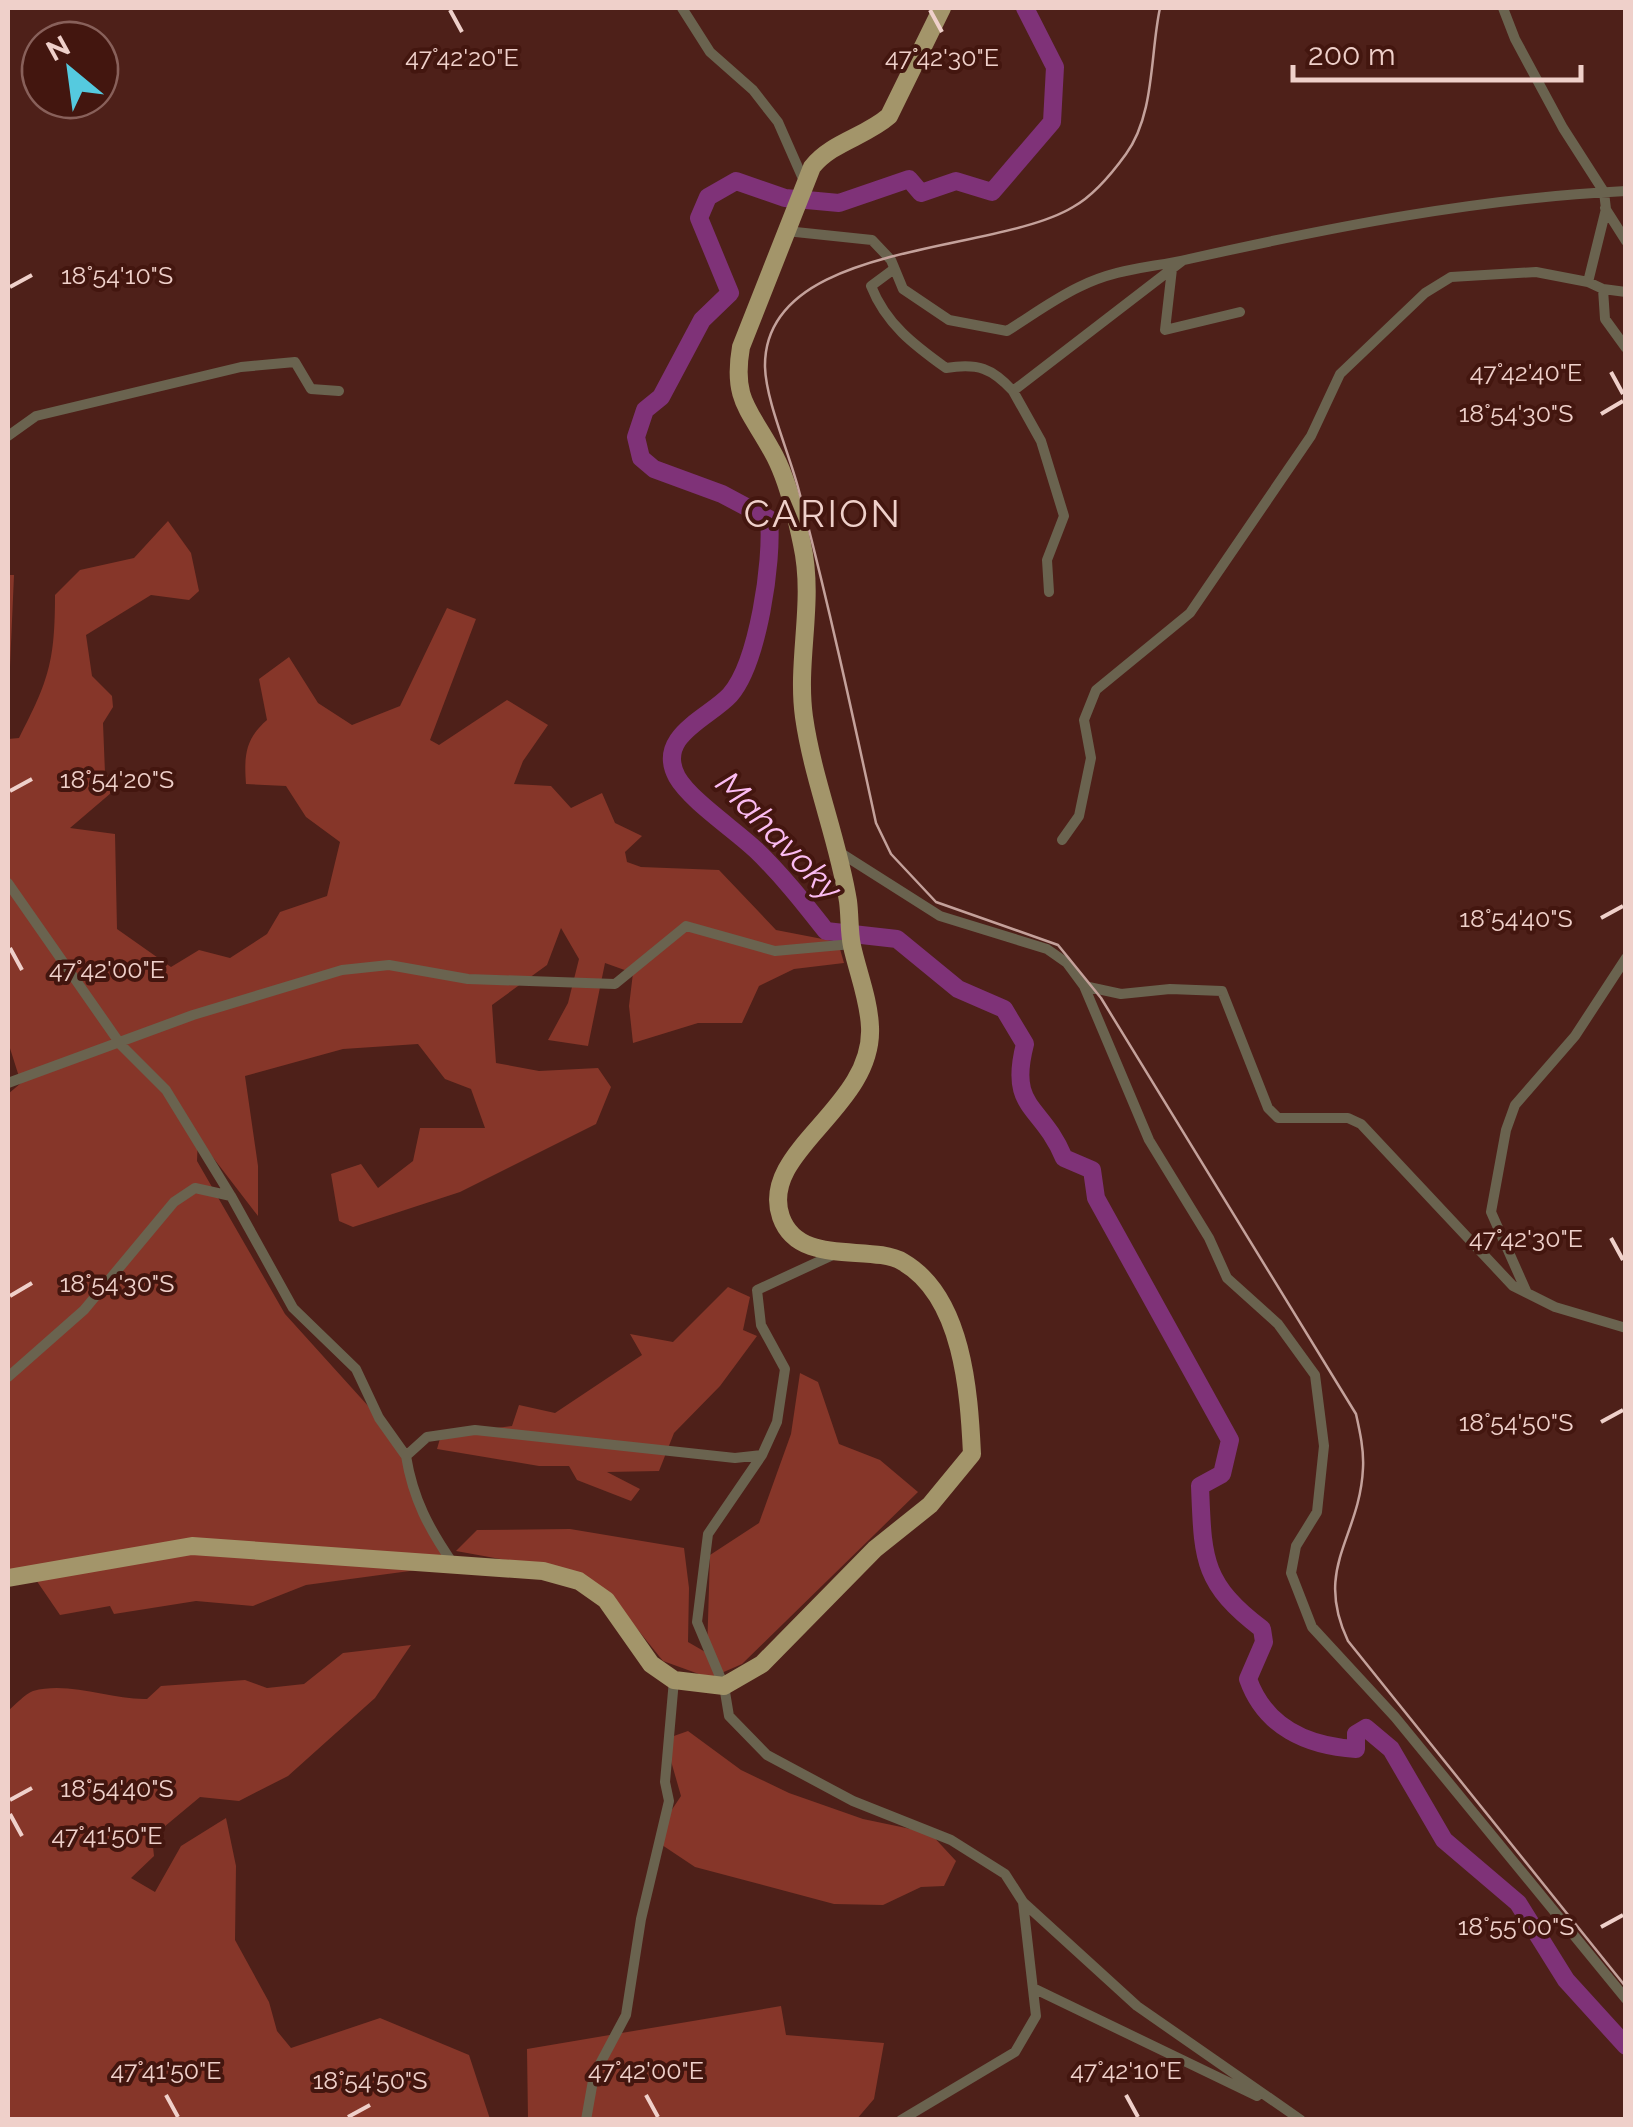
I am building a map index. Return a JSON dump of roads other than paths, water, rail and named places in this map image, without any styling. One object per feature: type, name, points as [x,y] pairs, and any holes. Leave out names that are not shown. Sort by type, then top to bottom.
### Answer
[{"type":"main road","points":[[8,1578],[192,1546],[543,1571],[579,1582],[606,1600],[652,1664],[674,1680],[724,1686],[762,1664],[875,1548],[930,1505],[972,1454],[960,1354],[938,1294],[902,1260],[836,1253],[803,1242],[782,1219],[780,1189],[789,1163],[846,1101],[868,1055],[868,1006],[852,944],[848,901],[804,716],[809,583],[802,543],[773,453],[746,414],[736,373],[741,348],[804,181],[823,154],[890,116],[942,8]]},
{"type":"street","points":[[682,8],[710,52],[753,90],[778,122],[804,181]]},
{"type":"street","points":[[1504,8],[1515,39],[1626,240]]},
{"type":"street","points":[[788,225],[872,240],[894,269],[902,289],[950,320],[1007,331],[1078,287],[1154,262],[1182,261],[1278,238],[1388,220],[1626,190]]},
{"type":"street","points":[[1588,282],[1606,209]]},
{"type":"street","points":[[1013,391],[1182,261]]},
{"type":"street","points":[[894,269],[871,286],[878,303],[903,337],[946,368],[968,365],[993,369],[1013,391],[1042,441],[1064,516],[1047,560],[1049,592]]},
{"type":"street","points":[[1172,269],[1165,330],[1240,312]]},
{"type":"street","points":[[1062,840],[1080,816],[1090,758],[1084,720],[1096,690],[1190,614],[1311,436],[1340,374],[1425,293],[1451,277],[1536,272],[1626,292]]},
{"type":"street","points":[[1603,289],[1605,320],[1626,348]]},
{"type":"street","points":[[8,436],[36,416],[251,365],[295,362],[310,389],[339,391]]},
{"type":"street","points":[[836,850],[940,916],[1047,949],[1068,963],[1084,986],[1149,1140],[1209,1238],[1227,1278],[1278,1324],[1315,1375],[1324,1446],[1317,1512],[1296,1546],[1292,1573],[1312,1628],[1395,1718],[1626,2000]]},
{"type":"street","points":[[8,883],[122,1044],[166,1090],[293,1308],[356,1370],[379,1418],[406,1456],[411,1488],[426,1526],[454,1564]]},
{"type":"street","points":[[8,1083],[193,1015],[342,970],[389,966],[468,979],[616,984],[686,926],[775,951],[852,944]]},
{"type":"street","points":[[1527,1293],[1491,1212],[1506,1130],[1515,1104],[1575,1036],[1626,958]]},
{"type":"street","points":[[1084,986],[1121,994],[1170,989],[1222,992],[1268,1108],[1278,1118],[1348,1118],[1360,1124],[1513,1286],[1555,1307],[1626,1328]]},
{"type":"street","points":[[8,1377],[84,1310],[174,1202],[195,1188],[231,1196]]},
{"type":"street","points":[[836,1253],[757,1290],[761,1325],[785,1369],[776,1422],[762,1456],[708,1534],[697,1622],[724,1686],[729,1716],[766,1755],[853,1801],[951,1840],[1006,1874],[1023,1902],[1137,2006],[1301,2120]]},
{"type":"street","points":[[406,1456],[427,1436],[475,1430],[735,1458],[762,1456]]},
{"type":"street","points":[[586,2120],[594,2075],[626,2015],[642,1920],[670,1801],[665,1782],[674,1680]]},
{"type":"street","points":[[900,2120],[1015,2052],[1036,2016],[1023,1902]]},
{"type":"street","points":[[1034,1988],[1275,2104]]},
{"type":"waterway","name":"Mahavoky","points":[[1025,8],[1055,67],[1052,122],[992,192],[956,181],[921,193],[909,179],[839,203],[785,198],[736,181],[708,197],[699,218],[730,293],[702,320],[661,397],[645,410],[636,437],[641,458],[654,469],[722,494],[769,519],[769,560],[756,636],[740,680],[730,695],[687,729],[673,750],[672,763],[683,786],[766,860],[826,931],[897,939],[958,989],[1004,1009],[1025,1044],[1021,1066],[1024,1095],[1064,1158],[1092,1170],[1096,1198],[1230,1440],[1222,1474],[1200,1486],[1202,1532],[1216,1582],[1242,1613],[1262,1629],[1264,1642],[1248,1679],[1256,1696],[1277,1721],[1305,1738],[1356,1749],[1356,1734],[1366,1728],[1391,1749],[1444,1840],[1518,1903],[1566,1980],[1626,2046]]},
{"type":"railway","points":[[1160,8],[1142,121],[1126,154],[1095,190],[1073,207],[1037,222],[889,257],[841,273],[801,295],[774,326],[765,367],[769,396],[810,532],[876,823],[891,854],[936,902],[1058,945],[1101,998],[1356,1414],[1363,1468],[1335,1593],[1348,1641],[1626,1987]]},
{"type":"district","name":"CARION","points":[[823,514]]}]
